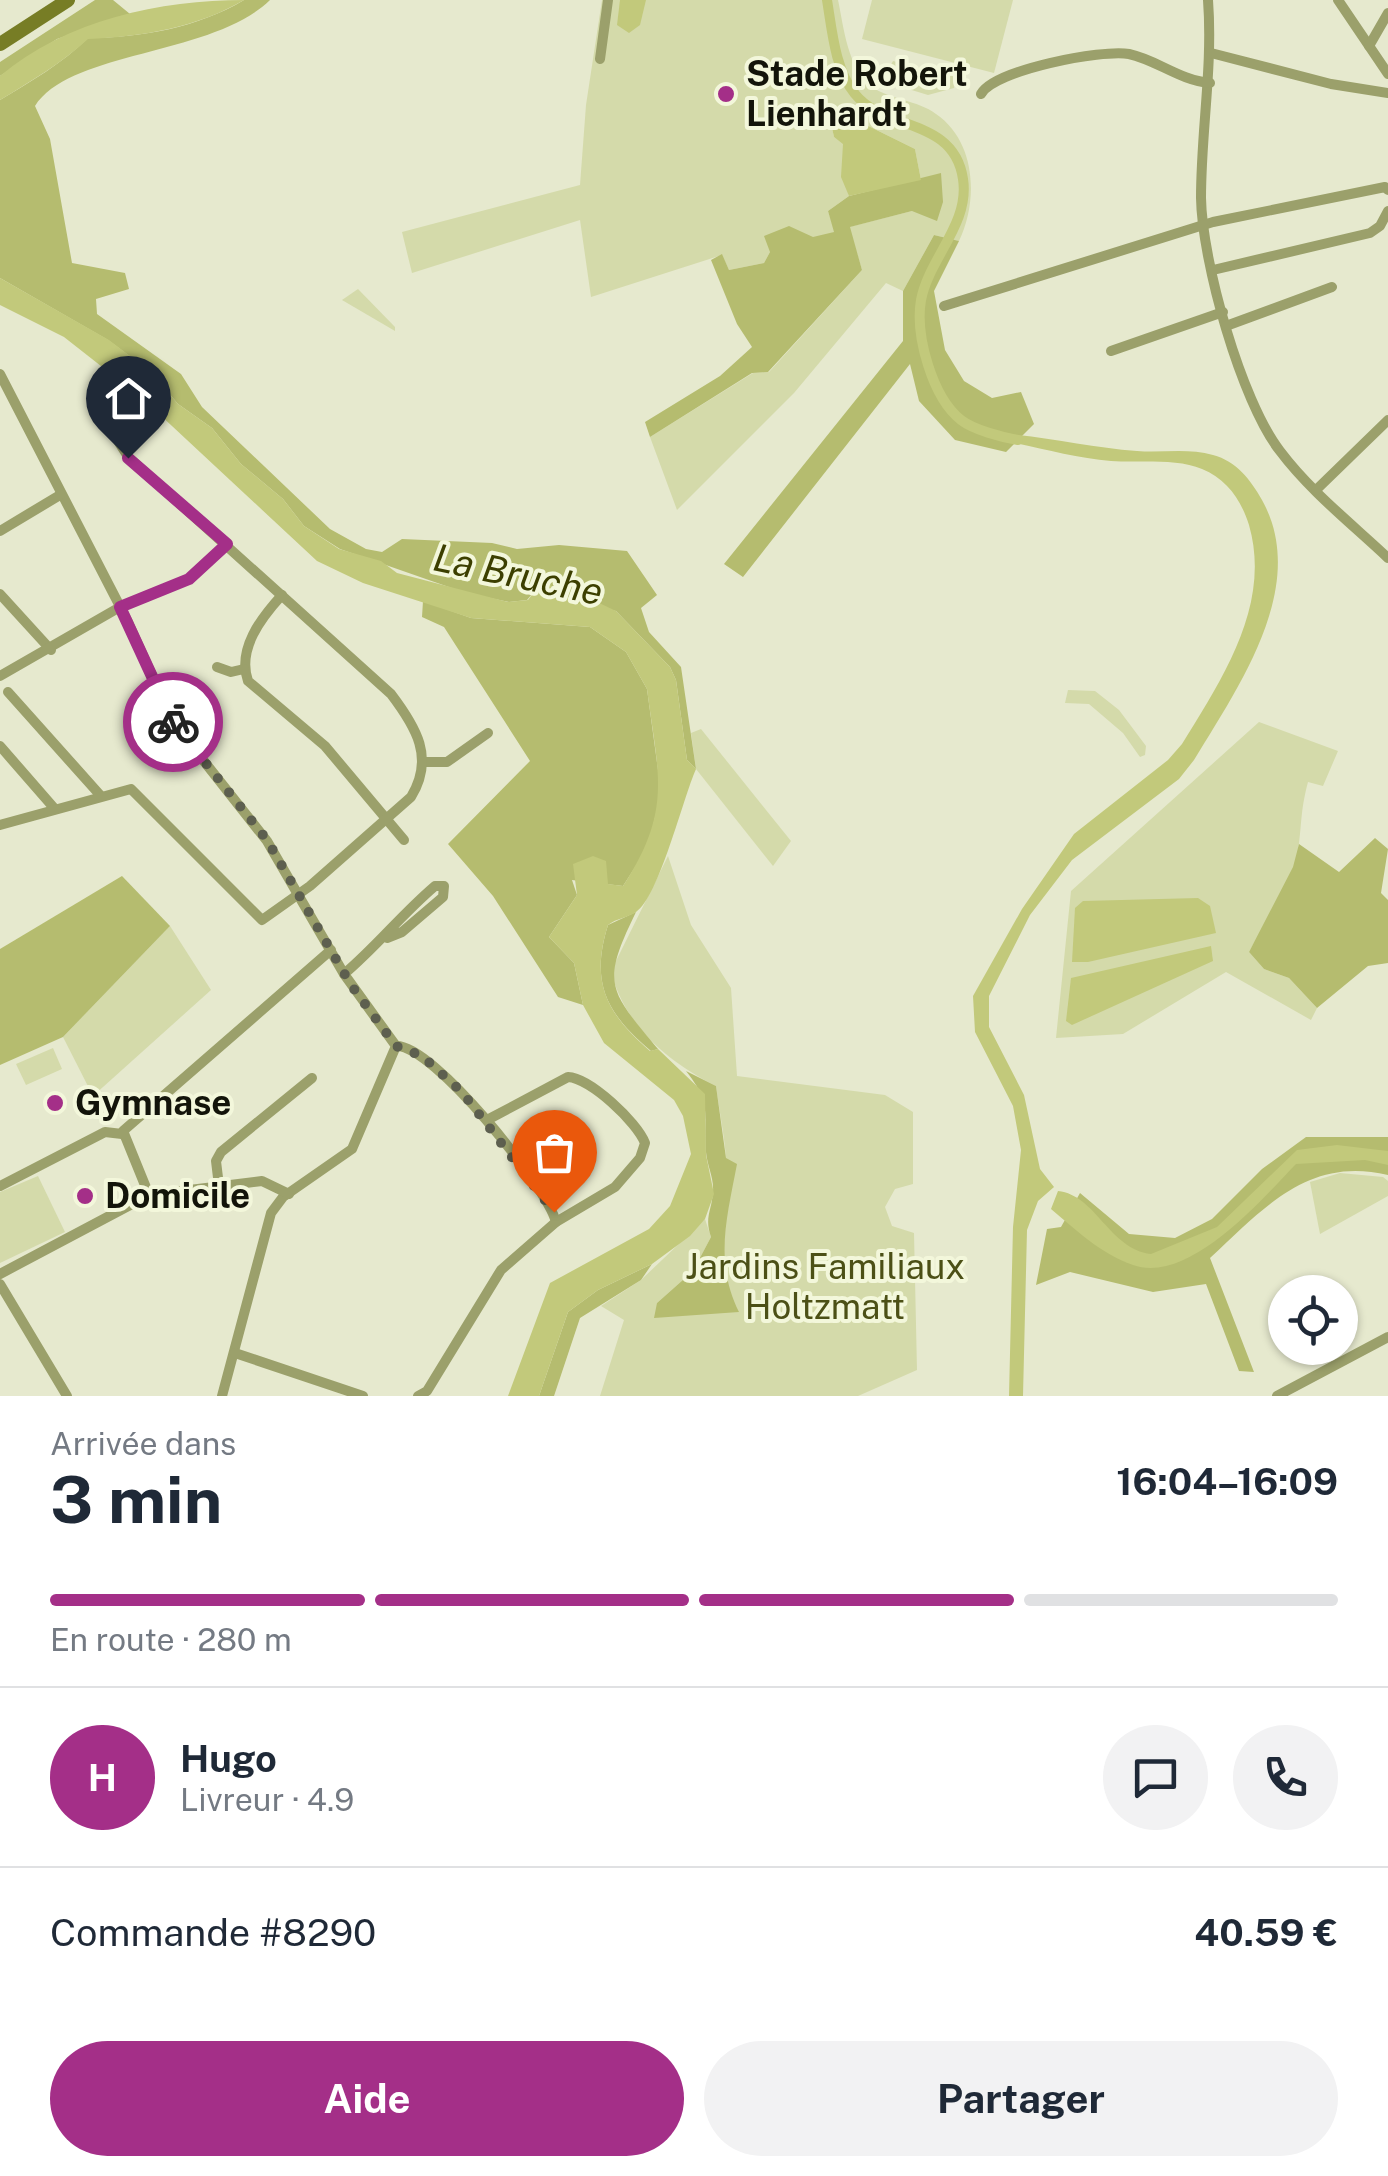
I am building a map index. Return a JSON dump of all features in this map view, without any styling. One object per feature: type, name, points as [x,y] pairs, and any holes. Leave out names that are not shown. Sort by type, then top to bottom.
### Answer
[{"type":"main road","points":[[0,44],[68,0]]},
{"type":"street","points":[[600,59],[608,0]]},
{"type":"street","points":[[1208,0],[1211,53],[1202,184],[1204,224],[1226,326],[1266,431],[1316,490],[1388,558]]},
{"type":"street","points":[[1338,0],[1388,74]]},
{"type":"street","points":[[1369,46],[1388,13]]},
{"type":"street","points":[[981,94],[992,81],[1038,67],[1116,53],[1136,56],[1179,78],[1210,83]]},
{"type":"street","points":[[1211,53],[1342,87],[1388,93]]},
{"type":"street","points":[[944,306],[1204,224],[1385,187],[1388,190]]},
{"type":"street","points":[[1213,270],[1370,233],[1380,226],[1388,211]]},
{"type":"street","points":[[1226,326],[1332,287]]},
{"type":"street","points":[[1112,351],[1223,312]]},
{"type":"street","points":[[0,374],[120,607],[178,730],[253,820],[300,893],[344,974],[396,1046],[422,1056],[487,1120],[556,1222]]},
{"type":"street","points":[[0,405],[12,399]]},
{"type":"street","points":[[1316,490],[1388,420]]},
{"type":"street","points":[[0,825],[123,788],[138,794],[257,918],[270,917],[411,797],[424,762],[415,728],[391,694],[128,458],[113,433]]},
{"type":"street","points":[[0,531],[60,495]]},
{"type":"street","points":[[0,676],[120,607],[189,579],[227,544]]},
{"type":"street","points":[[0,594],[51,650]]},
{"type":"street","points":[[282,595],[257,627],[244,669],[258,694],[324,746],[404,840]]},
{"type":"street","points":[[217,667],[231,672],[244,669]]},
{"type":"street","points":[[8,692],[100,795]]},
{"type":"street","points":[[424,762],[447,762],[488,733]]},
{"type":"street","points":[[0,746],[54,808]]},
{"type":"street","points":[[344,974],[443,898],[444,886],[436,886],[392,924],[386,938]]},
{"type":"street","points":[[0,1186],[37,1170],[54,1154],[105,1132],[122,1134],[331,950]]},
{"type":"street","points":[[222,1396],[265,1229],[278,1203],[352,1149],[396,1046]]},
{"type":"street","points":[[418,1396],[426,1390],[487,1287],[556,1222],[615,1187],[640,1158],[645,1143],[639,1128],[582,1078],[568,1077],[487,1120]]},
{"type":"street","points":[[219,1186],[216,1160],[220,1152],[312,1078]]},
{"type":"street","points":[[122,1134],[149,1195]]},
{"type":"street","points":[[0,1274],[149,1195],[262,1181],[289,1194]]},
{"type":"street","points":[[0,1284],[67,1396]]},
{"type":"street","points":[[1276,1396],[1388,1336]]},
{"type":"street","points":[[235,1353],[363,1396]]},
{"type":"green space","points":[[602,0],[838,0],[848,46],[863,78],[878,91],[929,109],[950,126],[960,140],[970,173],[969,209],[959,241],[934,235],[903,291],[886,283],[794,393],[677,510],[650,437],[753,373],[769,372],[862,270],[849,227],[912,211],[941,174],[921,180],[915,149],[838,111],[830,119],[834,137],[843,143],[849,196],[828,211],[835,232],[770,252],[764,263],[729,270],[722,255],[591,297],[580,220],[412,273],[402,232],[580,185],[586,105]]},
{"type":"green space","points":[[872,0],[1013,0],[994,73],[862,39]]},
{"type":"green space","points":[[893,61],[956,77],[954,88],[928,95],[882,81]]},
{"type":"green space","points":[[358,289],[395,327],[395,331],[342,300]]},
{"type":"green space","points":[[1068,690],[1095,691],[1119,710],[1146,746],[1145,755],[1140,757],[1123,733],[1089,704],[1065,703]]},
{"type":"green space","points":[[1259,722],[1338,751],[1323,786],[1308,782],[1297,858],[1279,900],[1249,952],[1264,969],[1289,978],[1317,1008],[1311,1020],[1226,972],[1123,1034],[1056,1038],[1071,891]]},
{"type":"green space","points":[[701,729],[791,841],[773,866],[696,769],[691,733]]},
{"type":"green space","name":"Jardins Familiaux Holtzmatt","points":[[668,856],[691,925],[731,988],[737,1076],[885,1095],[913,1112],[913,1184],[895,1189],[885,1207],[892,1226],[914,1233],[917,1370],[858,1396],[600,1396],[624,1320],[601,1306],[641,1280],[705,1219],[711,1237],[693,1271],[657,1303],[738,1312],[730,1293],[724,1255],[726,1157],[716,1086],[681,1066],[650,1040],[626,1008],[611,971]]},
{"type":"green space","points":[[170,926],[211,990],[93,1096],[63,1037]]},
{"type":"green space","points":[[53,1048],[62,1069],[26,1085],[16,1064]]},
{"type":"green space","points":[[1340,1173],[1383,1177],[1388,1181],[1388,1196],[1320,1234],[1310,1182]]},
{"type":"green space","points":[[38,1176],[65,1232],[0,1263],[0,1192]]},
{"type":"shaded area","points":[[95,0],[113,0],[130,14],[57,39],[0,76],[0,62]]},
{"type":"shaded area","points":[[244,0],[270,0],[245,18],[214,32],[79,74],[53,88],[35,106],[50,139],[72,263],[125,273],[129,289],[96,299],[97,314],[181,374],[202,407],[330,529],[366,549],[382,552],[402,539],[492,543],[517,549],[559,545],[627,551],[657,595],[641,608],[649,632],[681,667],[696,769],[687,760],[676,680],[670,667],[616,611],[578,604],[543,581],[527,600],[509,602],[466,593],[340,549],[304,526],[283,499],[241,464],[212,428],[178,404],[151,372],[108,340],[0,278],[0,100],[57,64],[88,38],[169,29]]},
{"type":"shaded area","points":[[244,0],[169,29],[88,39],[0,100],[0,76],[54,40],[84,27],[148,9]]},
{"type":"shaded area","points":[[620,0],[646,0],[640,25],[629,33],[617,25]]},
{"type":"shaded area","points":[[838,111],[915,149],[921,180],[849,196],[841,177],[843,144],[834,137],[830,119]]},
{"type":"shaded area","points":[[941,173],[943,202],[937,221],[912,211],[850,227],[862,270],[768,372],[752,373],[650,437],[645,422],[720,376],[752,347],[737,324],[711,260],[722,254],[729,270],[764,263],[770,252],[764,236],[789,226],[813,237],[834,232],[828,211],[849,196]]},
{"type":"shaded area","points":[[934,235],[959,241],[934,291],[945,350],[964,381],[992,398],[1021,392],[1034,424],[1006,452],[955,440],[919,401],[910,364],[743,577],[724,564],[903,341],[903,291]]},
{"type":"shaded area","points":[[0,278],[109,340],[151,372],[178,404],[212,428],[241,464],[283,499],[304,526],[339,549],[381,561],[397,573],[508,602],[528,600],[543,580],[577,604],[593,600],[616,611],[670,667],[676,680],[687,760],[696,769],[662,868],[645,903],[636,912],[608,925],[602,980],[622,1023],[650,1051],[658,1049],[705,1094],[706,1155],[714,1194],[705,1219],[690,1236],[652,1264],[598,1290],[568,1312],[539,1396],[508,1396],[550,1283],[649,1229],[670,1206],[691,1154],[683,1116],[674,1100],[604,1043],[583,1005],[574,963],[549,937],[577,895],[573,864],[593,856],[606,861],[608,884],[623,886],[649,835],[658,791],[647,689],[626,652],[590,627],[471,618],[363,583],[317,561],[143,399],[64,337],[0,305]]},
{"type":"shaded area","points":[[1008,434],[1121,450],[1195,452],[1221,458],[1242,472],[1262,500],[1275,533],[1278,567],[1273,601],[1248,668],[1194,760],[1179,779],[1072,860],[1030,915],[989,996],[989,1027],[1024,1095],[1040,1169],[1054,1187],[1038,1201],[1027,1230],[1023,1396],[1009,1396],[1013,1227],[1021,1150],[1013,1106],[975,1032],[973,996],[1022,909],[1074,834],[1168,760],[1182,744],[1213,694],[1239,640],[1254,584],[1254,555],[1242,507],[1232,491],[1211,473],[1181,463],[1111,461],[1071,455],[1005,441]]},
{"type":"shaded area","points":[[423,601],[471,618],[590,627],[626,652],[647,689],[661,792],[648,847],[623,886],[572,880],[577,895],[549,937],[574,963],[583,1005],[558,997],[493,896],[448,844],[530,761],[444,627],[422,617]]},
{"type":"shaded area","points":[[1375,838],[1388,849],[1381,893],[1388,900],[1388,963],[1368,966],[1317,1008],[1289,978],[1264,969],[1249,952],[1293,867],[1299,844],[1339,872]]},
{"type":"shaded area","points":[[122,876],[170,926],[63,1037],[0,1065],[0,949]]},
{"type":"shaded area","points":[[1198,898],[1210,906],[1216,933],[1088,962],[1072,962],[1075,908],[1083,901]]},
{"type":"shaded area","points":[[636,912],[618,955],[615,985],[629,1012],[658,1049],[651,1051],[613,1010],[602,980],[608,925]]},
{"type":"shaded area","points":[[1211,946],[1213,961],[1072,1025],[1066,1021],[1071,978]]},
{"type":"shaded area","points":[[686,1071],[716,1086],[726,1158],[737,1164],[725,1257],[731,1293],[739,1312],[654,1318],[657,1303],[693,1271],[711,1237],[708,1219],[713,1186],[706,1152],[705,1109],[700,1092]]},
{"type":"shaded area","points":[[1306,1137],[1388,1137],[1388,1175],[1360,1171],[1311,1180],[1269,1205],[1210,1258],[1254,1372],[1239,1371],[1206,1284],[1153,1292],[1070,1272],[1036,1285],[1047,1229],[1061,1227],[1080,1193],[1129,1234],[1175,1238],[1212,1219],[1262,1169]]},
{"type":"shaded area","points":[[1337,1145],[1388,1151],[1388,1165],[1365,1160],[1296,1164],[1223,1235],[1200,1251],[1155,1268],[1133,1265],[1110,1255],[1051,1209],[1058,1191],[1071,1195],[1124,1243],[1151,1254],[1217,1227],[1297,1150]]},
{"type":"shaded area","points":[[652,1264],[641,1280],[580,1318],[554,1396],[539,1396],[568,1312],[598,1290]]},
{"type":"waterway","points":[[827,0],[839,62],[855,94],[883,114],[933,135],[957,159],[964,195],[955,226],[925,285],[920,314],[923,347],[934,381],[961,420],[980,430],[1018,440]]},
{"type":"way so far","points":[[173,722],[267,840],[351,985],[396,1046],[411,1048],[446,1075],[487,1120],[554,1212]]},
{"type":"place","name":"Stade Robert Lienhardt","points":[[726,94]]},
{"type":"place","name":"Gymnase","points":[[55,1103]]},
{"type":"place","name":"Domicile","points":[[85,1196]]},
{"type":"route","points":[[128,458],[227,544],[189,579],[120,607],[173,722]]},
{"type":"water label","name":"La Bruche","points":[[518,575]]}]
